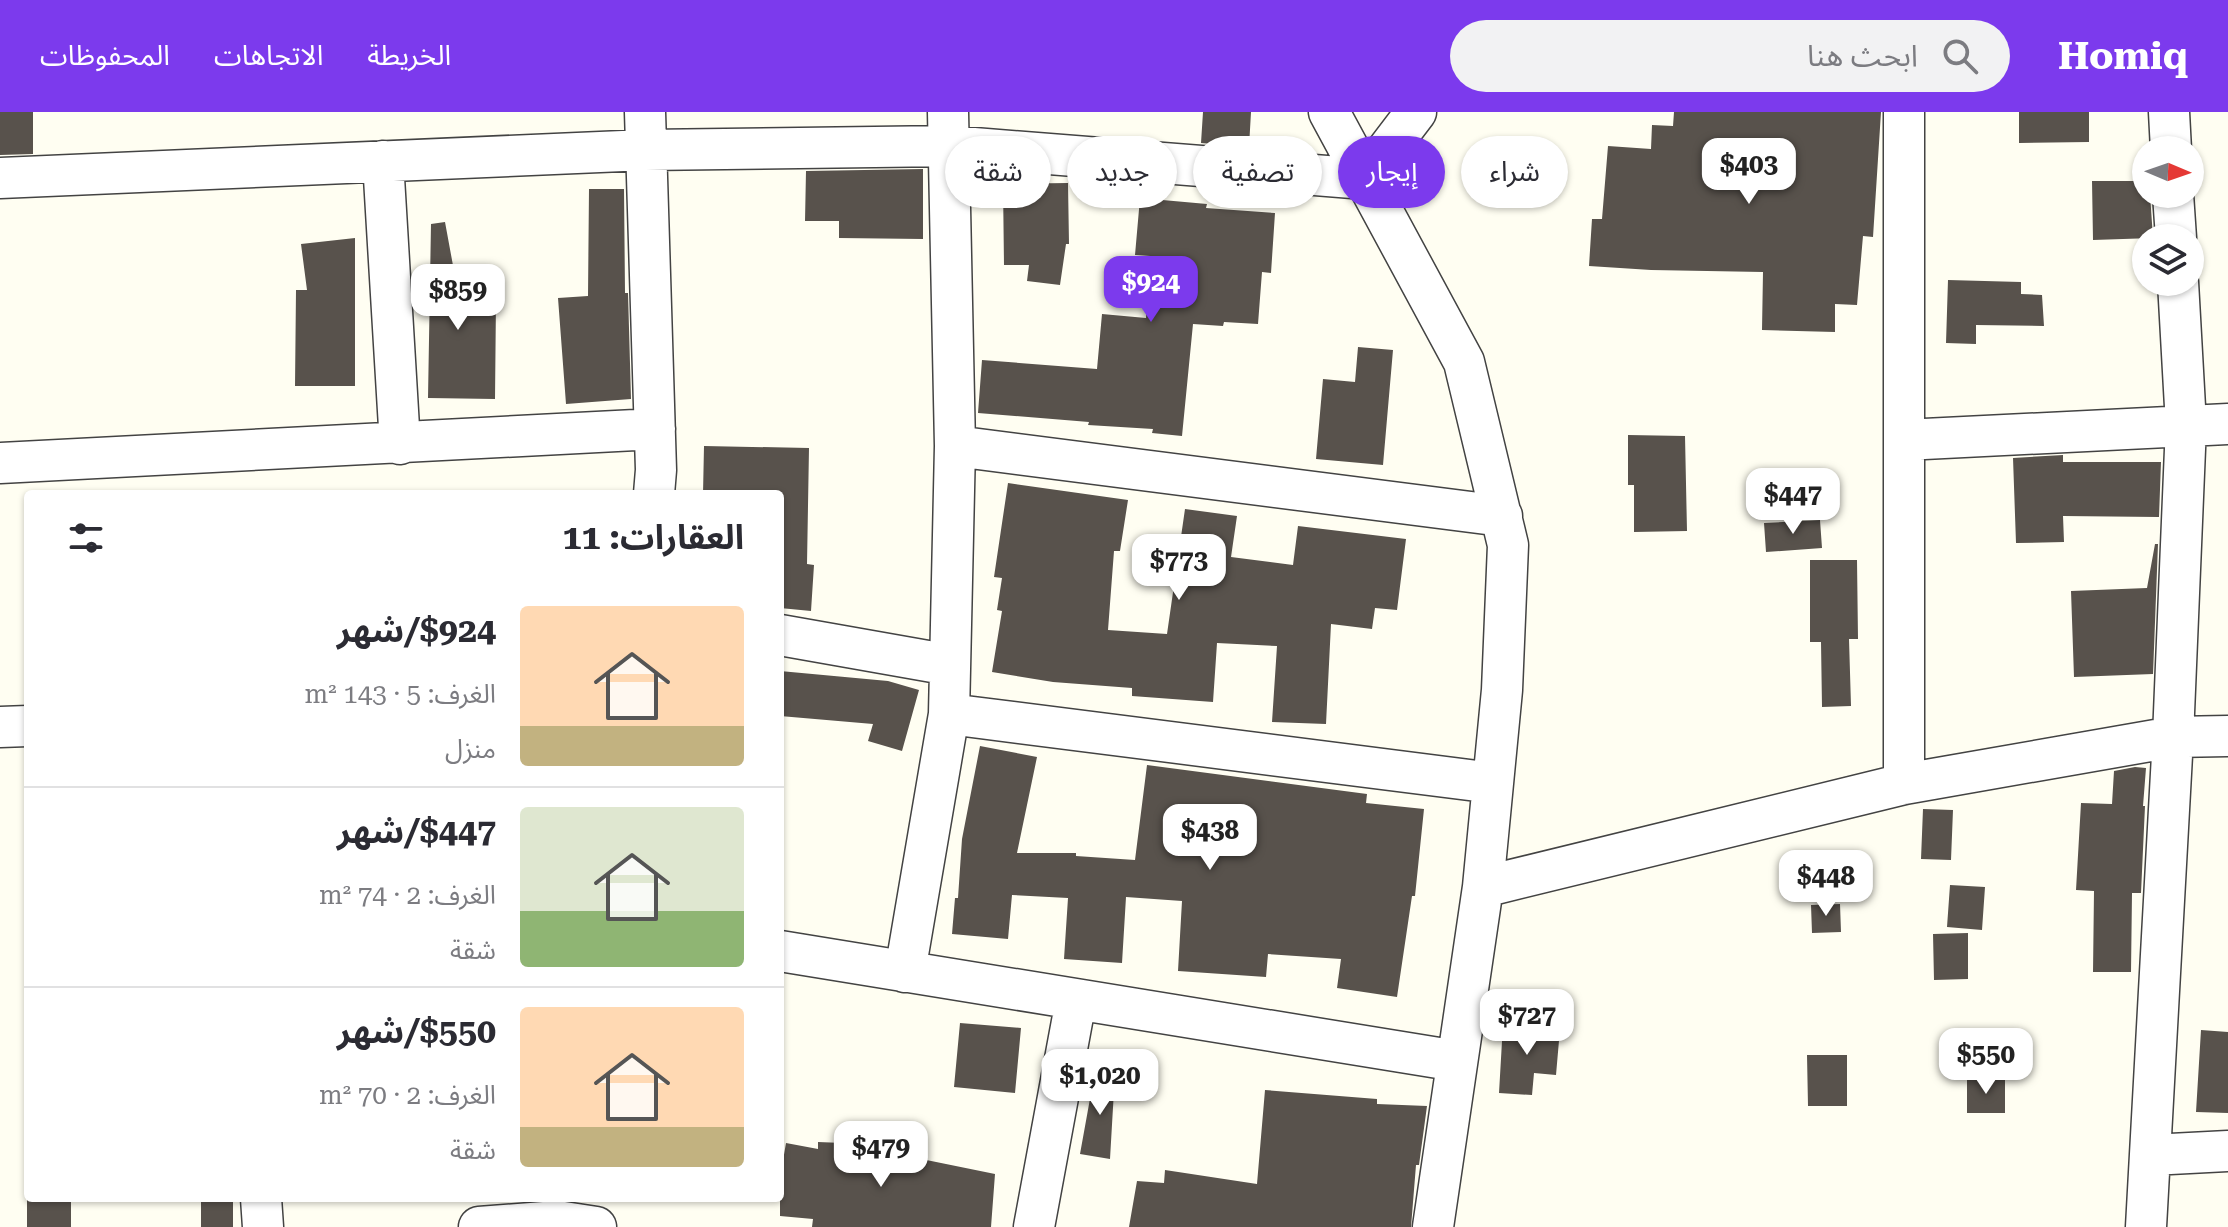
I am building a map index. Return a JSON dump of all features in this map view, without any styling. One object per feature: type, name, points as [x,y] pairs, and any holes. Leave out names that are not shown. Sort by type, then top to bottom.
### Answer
[{"type":"street","points":[[1329,112],[1342,136]]},
{"type":"street","points":[[1398,136],[1416,112]]},
{"type":"street","points":[[1904,112],[1904,784]]},
{"type":"street","points":[[2169,112],[2170,136]]},
{"type":"street","points":[[0,178],[383,161],[645,131],[948,129],[1338,176]]},
{"type":"street","points":[[905,972],[949,714],[955,446],[948,129]]},
{"type":"street","points":[[645,131],[655,429],[654,490]]},
{"type":"street","points":[[383,161],[400,444]]},
{"type":"street","points":[[1381,208],[1464,362],[1508,545],[1502,690],[1483,887],[1433,1227]]},
{"type":"street","points":[[2146,1227],[2173,737],[2186,425],[2179,296]]},
{"type":"street","points":[[1904,440],[2228,424]]},
{"type":"street","points":[[0,463],[655,429]]},
{"type":"street","points":[[955,446],[1502,516]]},
{"type":"street","points":[[784,636],[950,665]]},
{"type":"street","points":[[949,714],[1493,783]]},
{"type":"street","points":[[0,727],[24,726]]},
{"type":"street","points":[[1483,887],[1904,784],[2173,737],[2228,736]]},
{"type":"street","points":[[784,952],[1457,1061]]},
{"type":"street","points":[[1034,1227],[1076,1000]]},
{"type":"street","points":[[2151,1155],[2228,1151]]},
{"type":"street","points":[[261,1202],[263,1227]]},
{"type":"street","points":[[479,1227],[558,1215],[596,1227]]},
{"type":"building","points":[[0,112],[33,112],[33,154],[0,155]]},
{"type":"building","points":[[1203,112],[1251,112],[1250,136],[1201,136]]},
{"type":"building","points":[[1674,112],[1881,112],[1873,237],[1863,236],[1857,305],[1835,304],[1835,332],[1762,330],[1763,272],[1589,266],[1592,219],[1602,219],[1608,146],[1651,149],[1652,125],[1673,126]]},
{"type":"building","points":[[2019,112],[2089,112],[2089,142],[2019,143]]},
{"type":"building","points":[[923,169],[923,239],[839,238],[839,221],[805,221],[806,171]]},
{"type":"building","points":[[2092,181],[2132,181],[2132,208],[2151,208],[2152,224],[2132,224],[2132,239],[2093,240]]},
{"type":"building","points":[[1051,183],[1067,183],[1069,244],[1066,244],[1060,285],[1027,281],[1029,265],[1004,265],[1003,208],[1051,208]]},
{"type":"building","points":[[589,189],[624,189],[625,293],[628,293],[631,399],[566,404],[558,298],[588,296]]},
{"type":"building","points":[[1177,201],[1193,203],[1193,208],[1275,213],[1271,273],[1262,272],[1258,324],[1193,324],[1182,436],[1152,433],[1153,429],[978,413],[982,360],[1097,369],[1102,314],[1146,318],[1150,256],[1135,255],[1139,208],[1177,208]]},
{"type":"building","points":[[445,222],[459,298],[496,299],[495,399],[428,398],[431,224]]},
{"type":"building","points":[[355,238],[355,386],[295,386],[296,290],[307,290],[301,244]]},
{"type":"building","points":[[1948,280],[2021,282],[2021,294],[2042,295],[2044,326],[1976,325],[1976,344],[1946,343]]},
{"type":"building","points":[[1358,347],[1393,350],[1383,465],[1316,459],[1323,379],[1355,382]]},
{"type":"building","points":[[1628,435],[1685,436],[1687,531],[1634,532],[1634,485],[1628,485]]},
{"type":"building","points":[[704,446],[809,448],[807,564],[814,565],[811,611],[784,608],[784,490],[703,490]]},
{"type":"building","points":[[2063,455],[2063,462],[2161,462],[2159,517],[2063,516],[2064,542],[2016,543],[2013,458]]},
{"type":"building","points":[[1008,483],[1128,500],[1120,551],[1114,551],[1108,630],[1167,634],[1185,509],[1237,516],[1231,557],[1293,565],[1298,526],[1406,539],[1397,610],[1375,608],[1372,629],[1331,624],[1326,724],[1272,722],[1277,646],[1217,643],[1213,702],[1132,696],[1132,688],[1053,682],[992,672],[1002,611],[997,610],[1002,578],[994,577]]},
{"type":"building","points":[[1820,520],[1822,548],[1766,552],[1764,523]]},
{"type":"building","points":[[2155,544],[2158,544],[2153,674],[2074,677],[2071,591],[2147,588]]},
{"type":"building","points":[[1810,560],[1857,560],[1858,639],[1849,639],[1851,706],[1822,707],[1821,642],[1810,642]]},
{"type":"building","points":[[784,671],[888,681],[919,690],[902,751],[868,741],[873,724],[784,716]]},
{"type":"building","points":[[980,746],[1037,757],[1017,853],[1076,853],[1076,856],[1135,860],[1147,765],[1367,794],[1366,803],[1424,809],[1415,896],[1412,896],[1397,997],[1337,988],[1341,959],[1268,954],[1266,977],[1178,971],[1182,901],[1126,897],[1122,963],[1064,959],[1068,898],[1012,895],[1008,939],[952,934],[962,839]]},
{"type":"building","points":[[2146,768],[2141,893],[2132,893],[2131,972],[2093,972],[2094,891],[2076,890],[2081,803],[2112,804],[2114,771]]},
{"type":"building","points":[[1923,809],[1953,810],[1951,860],[1921,859]]},
{"type":"building","points":[[1950,885],[1985,887],[1982,930],[1947,927]]},
{"type":"building","points":[[1840,904],[1841,932],[1812,933],[1811,905]]},
{"type":"building","points":[[1968,933],[1968,979],[1934,980],[1933,934]]},
{"type":"building","points":[[960,1023],[1021,1028],[1015,1093],[954,1087]]},
{"type":"building","points":[[1503,1024],[1560,1029],[1556,1075],[1534,1073],[1532,1095],[1499,1093]]},
{"type":"building","points":[[2201,1030],[2228,1032],[2228,1113],[2196,1112]]},
{"type":"building","points":[[1807,1055],[1847,1055],[1847,1106],[1808,1106]]},
{"type":"building","points":[[1095,1071],[1115,1073],[1110,1159],[1080,1154]]},
{"type":"building","points":[[2005,1078],[2005,1113],[1967,1113],[1967,1079]]},
{"type":"building","points":[[1265,1090],[1377,1099],[1377,1104],[1427,1106],[1419,1165],[1416,1165],[1411,1227],[1129,1227],[1137,1181],[1164,1183],[1165,1170],[1257,1184]]},
{"type":"building","points":[[818,1142],[843,1143],[995,1174],[991,1227],[812,1227],[813,1219],[780,1216],[780,1202],[784,1202],[786,1143],[818,1149]]},
{"type":"building","points":[[27,1202],[71,1202],[71,1227],[27,1227]]},
{"type":"building","points":[[201,1202],[233,1202],[233,1227],[201,1227]]}]
